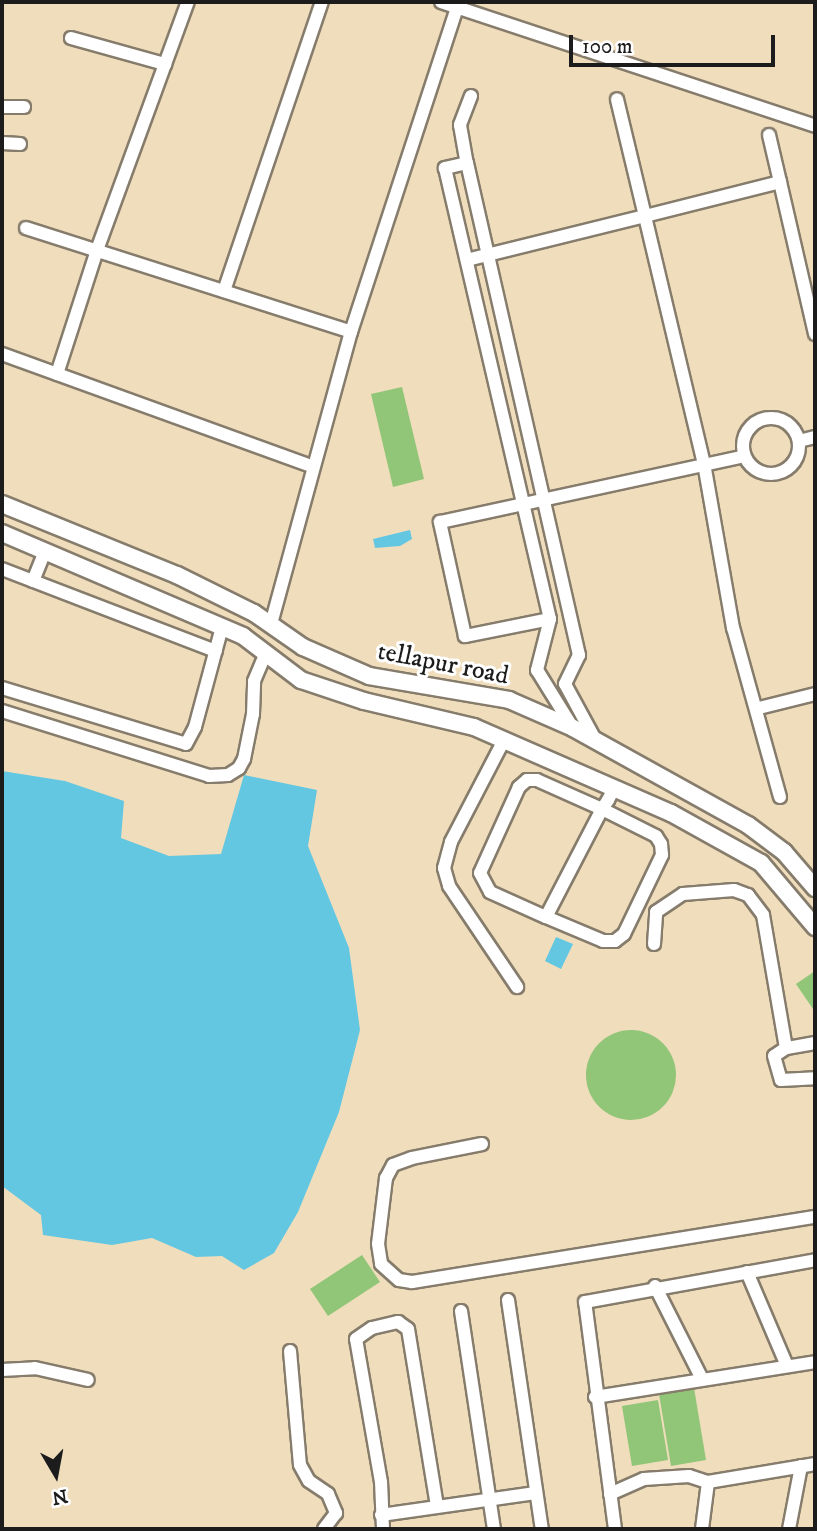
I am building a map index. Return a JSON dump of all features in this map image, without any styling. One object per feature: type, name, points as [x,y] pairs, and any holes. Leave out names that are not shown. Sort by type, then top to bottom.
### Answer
[{"type":"street","points":[[57,374],[97,250],[188,2]]},
{"type":"street","points":[[225,291],[322,2]]},
{"type":"street","points":[[441,2],[458,5],[815,126]]},
{"type":"street","points":[[271,624],[311,466],[351,332],[458,5]]},
{"type":"street","points":[[71,38],[165,64]]},
{"type":"street","points":[[471,96],[460,125],[467,163],[579,654],[565,684],[596,741]]},
{"type":"street","points":[[617,99],[704,464],[733,628],[759,708],[780,797]]},
{"type":"street","points":[[2,107],[24,107]]},
{"type":"street","points":[[769,135],[815,334]]},
{"type":"street","points":[[2,143],[20,144]]},
{"type":"street","points":[[467,163],[445,168],[550,618],[537,670],[573,728]]},
{"type":"street","points":[[467,260],[780,182]]},
{"type":"street","points":[[26,228],[351,332]]},
{"type":"street","points":[[2,354],[311,466]]},
{"type":"street","points":[[766,419],[783,421],[799,441],[797,458],[776,474],[757,471],[744,456],[744,437],[766,419]]},
{"type":"street","points":[[799,441],[815,437]]},
{"type":"street","points":[[550,618],[465,636],[440,522],[744,456]]},
{"type":"street","name":"tellapur road","points":[[2,504],[160,568],[271,624],[303,647],[369,676],[509,700],[573,728],[748,825],[784,852],[815,888]]},
{"type":"street","points":[[2,533],[222,627],[266,653],[301,680],[364,701],[474,727],[671,813],[761,863],[815,928]]},
{"type":"street","points":[[33,581],[46,551]]},
{"type":"street","points":[[148,595],[160,568]]},
{"type":"street","points":[[2,569],[216,651]]},
{"type":"street","points":[[2,688],[186,744],[222,627]]},
{"type":"street","points":[[2,711],[209,776],[228,775],[239,768],[244,759],[253,714],[254,681],[266,653]]},
{"type":"street","points":[[759,708],[815,694]]},
{"type":"street","points":[[504,740],[452,842],[444,868],[449,886],[517,988]]},
{"type":"street","points":[[527,780],[537,780],[602,810],[656,836],[661,844],[662,855],[624,934],[615,941],[603,941],[546,917],[490,892],[481,873],[519,788],[527,780]]},
{"type":"street","points":[[546,917],[614,788]]},
{"type":"street","points":[[654,944],[656,912],[683,894],[725,890],[748,895],[763,915],[786,1048]]},
{"type":"street","points":[[815,1043],[786,1048],[774,1056],[781,1080],[815,1078]]},
{"type":"street","points":[[482,1144],[412,1157],[393,1166],[386,1178],[380,1208],[381,1264],[399,1280],[412,1282],[815,1217]]},
{"type":"street","points":[[615,1529],[595,1397],[585,1302],[655,1286],[815,1261]]},
{"type":"street","points":[[747,1272],[787,1366]]},
{"type":"street","points":[[655,1286],[702,1379]]},
{"type":"street","points":[[508,1300],[542,1529]]},
{"type":"street","points":[[461,1311],[494,1529]]},
{"type":"street","points":[[383,1529],[381,1482],[356,1339],[372,1328],[398,1322],[408,1329],[437,1506]]},
{"type":"street","points":[[290,1352],[300,1465],[309,1481],[328,1494],[337,1513],[324,1529]]},
{"type":"street","points":[[595,1397],[815,1362]]},
{"type":"street","points":[[2,1370],[34,1368],[88,1380]]},
{"type":"street","points":[[610,1494],[626,1484],[666,1476],[689,1476],[708,1482],[815,1464]]},
{"type":"street","points":[[789,1529],[800,1466]]},
{"type":"street","points":[[702,1529],[708,1482]]},
{"type":"street","points":[[381,1515],[535,1493]]},
{"type":"green space","points":[[402,387],[424,479],[393,487],[371,394]]},
{"type":"green space","points":[[815,971],[815,1012],[796,984]]},
{"type":"green space","points":[[631,1030],[648,1034],[663,1043],[672,1058],[676,1075],[672,1092],[663,1107],[648,1116],[631,1120],[614,1116],[599,1107],[590,1092],[586,1075],[590,1058],[599,1043],[614,1034]]},
{"type":"green space","points":[[362,1255],[380,1282],[328,1316],[310,1289]]},
{"type":"green space","points":[[694,1388],[706,1460],[671,1466],[659,1394]]},
{"type":"green space","points":[[658,1400],[668,1460],[632,1466],[622,1406]]},
{"type":"water","points":[[410,530],[412,539],[400,546],[375,548],[373,539]]},
{"type":"water","points":[[2,771],[65,781],[124,801],[121,838],[169,856],[221,854],[244,775],[317,790],[308,846],[349,948],[360,1030],[339,1112],[298,1212],[274,1253],[244,1270],[222,1256],[196,1257],[152,1238],[112,1245],[43,1235],[41,1215],[2,1186]]},
{"type":"water","points":[[556,937],[573,944],[561,969],[545,961]]}]
